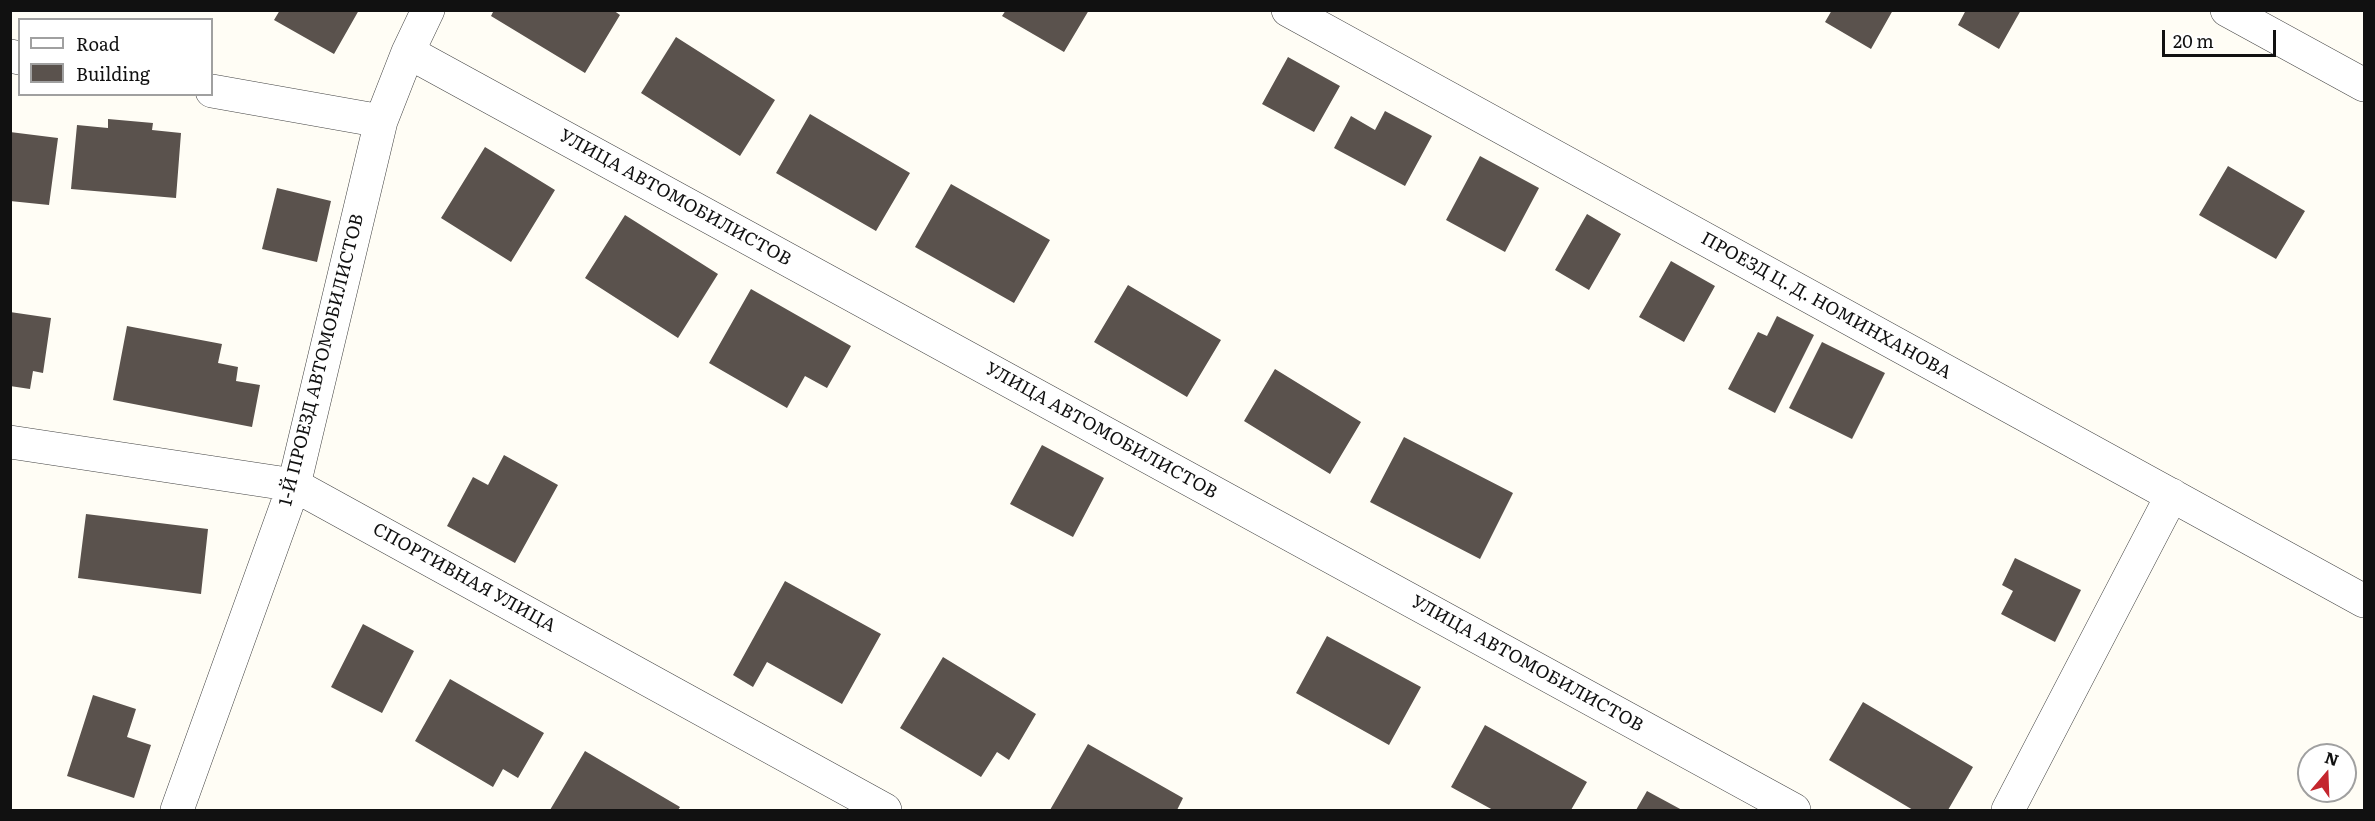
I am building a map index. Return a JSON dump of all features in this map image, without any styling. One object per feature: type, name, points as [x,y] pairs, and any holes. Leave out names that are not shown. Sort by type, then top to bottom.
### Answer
[{"type":"street","name":"1-Й ПРОЕЗД АВТОМОБИЛИСТОВ","points":[[177,810],[294,485],[381,121],[408,52],[428,10]]},
{"type":"street","name":"ПРОЕЗД Ц. Д. НОМИНХАНОВА","points":[[1288,10],[2364,601]]},
{"type":"street","points":[[2227,10],[2364,85]]},
{"type":"street","name":"УЛИЦА АВТОМОБИЛИСТОВ","points":[[408,52],[1794,810]]},
{"type":"street","points":[[213,92],[381,121]]},
{"type":"street","name":"СПОРТИВНАЯ УЛИЦА","points":[[10,442],[294,485],[885,810]]},
{"type":"street","points":[[2008,810],[2172,495]]},
{"type":"building","points":[[280,10],[359,10],[334,54],[274,20]]},
{"type":"building","points":[[494,10],[613,10],[620,15],[585,73],[491,16]]},
{"type":"building","points":[[1006,10],[1089,10],[1064,52],[1002,16]]},
{"type":"building","points":[[1832,10],[1893,10],[1871,49],[1825,22]]},
{"type":"building","points":[[1966,10],[2021,10],[1999,49],[1958,25]]},
{"type":"building","points":[[676,37],[775,100],[740,156],[641,93]]},
{"type":"building","points":[[1288,57],[1340,86],[1314,132],[1262,104]]},
{"type":"building","points":[[1385,111],[1432,136],[1405,186],[1334,148],[1351,116],[1375,130]]},
{"type":"building","points":[[810,114],[910,173],[876,231],[776,173]]},
{"type":"building","points":[[108,119],[153,123],[152,130],[181,133],[176,198],[71,189],[77,125],[108,128]]},
{"type":"building","points":[[10,132],[58,138],[49,205],[10,201]]},
{"type":"building","points":[[485,147],[555,190],[511,262],[441,218]]},
{"type":"building","points":[[1480,156],[1539,188],[1505,252],[1446,220]]},
{"type":"building","points":[[2228,166],[2305,211],[2276,259],[2199,215]]},
{"type":"building","points":[[951,184],[1050,240],[1014,303],[915,247]]},
{"type":"building","points":[[277,188],[331,201],[317,262],[262,249]]},
{"type":"building","points":[[1587,214],[1621,234],[1589,290],[1555,270]]},
{"type":"building","points":[[625,215],[718,274],[678,338],[585,278]]},
{"type":"building","points":[[1671,261],[1715,286],[1684,342],[1639,317]]},
{"type":"building","points":[[1128,285],[1221,340],[1187,397],[1094,342]]},
{"type":"building","points":[[751,289],[851,346],[827,388],[805,376],[787,408],[709,363]]},
{"type":"building","points":[[10,312],[51,318],[43,373],[33,371],[30,389],[10,386]]},
{"type":"building","points":[[1777,316],[1814,335],[1775,413],[1728,389],[1758,332],[1767,336]]},
{"type":"building","points":[[127,326],[222,344],[218,363],[238,367],[236,381],[260,385],[252,427],[113,400]]},
{"type":"building","points":[[1822,342],[1885,373],[1852,439],[1789,408]]},
{"type":"building","points":[[1275,369],[1361,422],[1330,474],[1244,421]]},
{"type":"building","points":[[1404,437],[1513,493],[1480,559],[1370,502]]},
{"type":"building","points":[[1042,445],[1104,478],[1073,537],[1010,504]]},
{"type":"building","points":[[504,455],[558,485],[515,563],[447,526],[473,477],[488,485]]},
{"type":"building","points":[[86,514],[208,529],[201,594],[78,578]]},
{"type":"building","points":[[2015,558],[2081,590],[2055,642],[2001,614],[2013,591],[2002,585]]},
{"type":"building","points":[[785,581],[881,634],[842,704],[767,662],[753,687],[733,675]]},
{"type":"building","points":[[363,624],[414,651],[382,713],[331,687]]},
{"type":"building","points":[[1327,636],[1421,687],[1389,745],[1296,693]]},
{"type":"building","points":[[943,657],[1036,714],[1009,760],[997,752],[981,777],[900,728]]},
{"type":"building","points":[[450,679],[544,733],[518,778],[503,769],[493,787],[415,741]]},
{"type":"building","points":[[93,695],[136,709],[127,737],[151,745],[134,798],[67,776]]},
{"type":"building","points":[[1863,702],[1973,767],[1948,810],[1913,810],[1829,760]]},
{"type":"building","points":[[1485,725],[1587,782],[1571,810],[1493,810],[1451,787]]},
{"type":"building","points":[[1088,744],[1183,798],[1177,810],[1050,810]]},
{"type":"building","points":[[585,751],[680,807],[678,810],[550,810]]},
{"type":"building","points":[[1647,791],[1682,810],[1636,810]]}]
